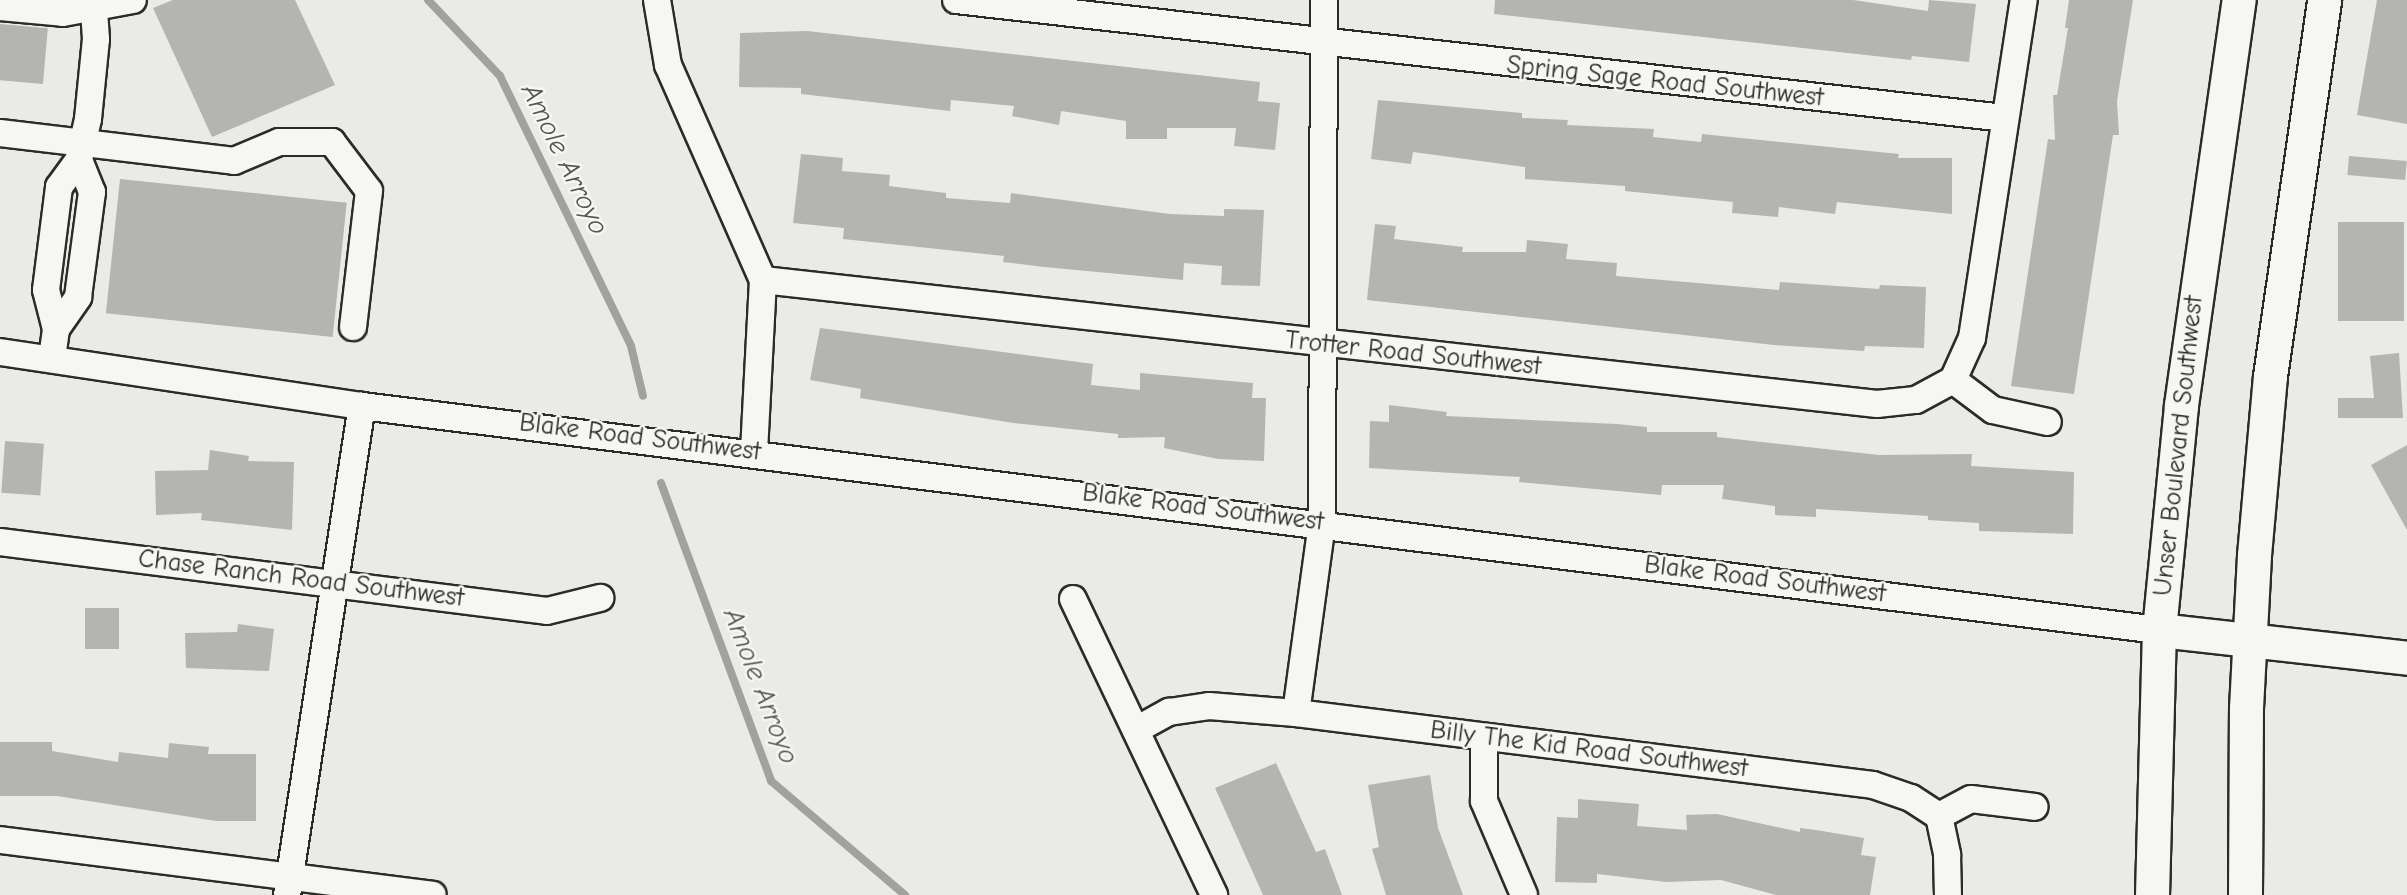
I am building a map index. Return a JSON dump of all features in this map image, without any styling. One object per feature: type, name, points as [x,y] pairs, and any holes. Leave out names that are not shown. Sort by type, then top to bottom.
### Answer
[{"type":"main road","name":"Unser Boulevard Southwest","points":[[2152,895],[2159,630],[2180,405],[2239,0]]},
{"type":"main road","points":[[2245,895],[2249,642],[2270,376],[2324,0]]},
{"type":"main road","name":"Blake Road Southwest","points":[[2159,630],[2407,658]]},
{"type":"street","points":[[0,7],[62,13],[94,5],[133,0]]},
{"type":"street","points":[[657,0],[668,65],[763,280],[754,451]]},
{"type":"street","name":"Spring Sage Road Southwest","points":[[956,0],[1324,45],[2005,118]]},
{"type":"street","points":[[1296,713],[1322,524],[1324,0]]},
{"type":"street","points":[[2024,0],[1972,338],[1953,380],[1993,410],[2048,422]]},
{"type":"street","points":[[52,358],[56,329],[46,290],[59,187],[80,153],[96,39],[94,5]]},
{"type":"street","points":[[0,134],[80,153],[234,161],[279,142],[332,142],[369,191],[353,327]]},
{"type":"street","points":[[56,329],[78,297],[92,192],[80,153]]},
{"type":"street","points":[[53,234],[85,237]]},
{"type":"street","name":"Trotter Road Southwest","points":[[763,280],[1323,345],[1877,404],[1916,400],[1953,380]]},
{"type":"street","name":"Blake Road Southwest","points":[[0,352],[362,406],[754,451],[2159,630]]},
{"type":"street","points":[[288,886],[362,406]]},
{"type":"street","name":"Chase Ranch Road Southwest","points":[[0,542],[335,582],[547,611],[600,598]]},
{"type":"street","points":[[1073,599],[1214,895]]},
{"type":"street","name":"Billy The Kid Road Southwest","points":[[1136,730],[1169,712],[1209,706],[1296,713],[1873,785],[1911,798],[1939,817]]},
{"type":"street","points":[[1484,737],[1484,801],[1524,895]]},
{"type":"street","points":[[1948,895],[1947,855],[1939,817],[1971,799],[2035,807]]},
{"type":"street","points":[[0,840],[288,886],[433,895]]},
{"type":"building","points":[[173,0],[295,0],[335,85],[212,137],[153,8]]},
{"type":"building","points":[[1495,0],[1853,0],[1928,11],[1929,0],[1976,4],[1969,62],[1912,56],[1911,60],[1494,14]]},
{"type":"building","points":[[2069,0],[2133,0],[2117,101],[2119,135],[2113,135],[2074,394],[2011,386],[2048,139],[2055,140],[2053,95],[2057,95],[2068,28],[2065,28]]},
{"type":"building","points":[[2377,0],[2407,0],[2407,124],[2357,115]]},
{"type":"building","points":[[0,24],[48,28],[43,84],[0,80]]},
{"type":"building","points":[[807,31],[1260,82],[1258,101],[1280,103],[1275,150],[1234,146],[1236,128],[1167,128],[1167,139],[1126,139],[1126,121],[1061,111],[1059,125],[1012,116],[1014,106],[951,100],[950,111],[801,94],[801,88],[739,87],[740,33]]},
{"type":"building","points":[[1378,100],[1522,113],[1522,118],[1568,120],[1567,125],[1654,129],[1653,137],[1701,142],[1702,134],[1899,154],[1898,158],[1952,158],[1952,214],[1837,202],[1835,214],[1779,207],[1778,217],[1732,213],[1733,202],[1625,191],[1625,186],[1525,179],[1525,167],[1413,152],[1411,164],[1371,159]]},
{"type":"building","points":[[801,154],[843,158],[842,171],[890,175],[889,186],[946,193],[946,198],[1010,203],[1011,193],[1170,214],[1224,216],[1224,209],[1264,210],[1260,286],[1221,285],[1222,266],[1184,263],[1183,280],[1044,267],[1003,262],[1004,256],[843,239],[844,228],[793,223]]},
{"type":"building","points":[[2349,156],[2407,161],[2405,180],[2347,175]]},
{"type":"building","points":[[120,179],[347,203],[333,337],[106,313]]},
{"type":"building","points":[[2338,222],[2404,222],[2404,321],[2338,321]]},
{"type":"building","points":[[1375,224],[1396,226],[1394,239],[1463,247],[1462,252],[1526,252],[1527,240],[1568,244],[1566,259],[1617,263],[1616,276],[1779,290],[1780,282],[1879,289],[1880,285],[1926,287],[1924,348],[1865,346],[1864,351],[1774,345],[1367,300]]},
{"type":"building","points":[[820,328],[1093,364],[1091,385],[1140,390],[1140,373],[1253,383],[1252,398],[1266,398],[1264,461],[1218,459],[1164,448],[1165,437],[1118,438],[1118,434],[1013,423],[860,398],[861,389],[810,380]]},
{"type":"building","points":[[2399,353],[2403,418],[2338,418],[2338,398],[2374,398],[2370,356]]},
{"type":"building","points":[[1389,405],[1447,412],[1446,416],[1617,424],[1647,427],[1647,432],[1717,432],[1717,437],[1879,455],[1972,454],[1971,466],[2074,472],[2073,534],[1979,531],[1979,523],[1928,520],[1928,516],[1816,509],[1816,517],[1775,515],[1775,506],[1722,499],[1724,485],[1662,485],[1661,495],[1519,482],[1520,477],[1369,468],[1370,421],[1389,422]]},
{"type":"building","points":[[5,441],[44,444],[40,496],[1,493]]},
{"type":"building","points":[[2407,445],[2407,530],[2371,465]]},
{"type":"building","points":[[210,450],[249,456],[248,461],[294,462],[292,530],[201,520],[202,513],[156,515],[155,471],[208,470]]},
{"type":"building","points":[[85,608],[119,608],[119,649],[85,649]]},
{"type":"building","points":[[238,624],[274,629],[269,671],[186,668],[185,633],[237,632]]},
{"type":"building","points":[[0,742],[52,742],[52,751],[118,762],[119,752],[168,758],[169,743],[209,747],[208,754],[256,754],[256,821],[216,821],[57,796],[0,796]]},
{"type":"building","points":[[1276,763],[1316,852],[1325,849],[1342,895],[1263,895],[1215,788]]},
{"type":"building","points":[[1430,775],[1438,828],[1463,895],[1386,895],[1372,849],[1379,847],[1368,785]]},
{"type":"building","points":[[1578,799],[1639,804],[1637,826],[1687,830],[1686,815],[1717,814],[1800,832],[1800,828],[1864,838],[1861,855],[1876,857],[1870,895],[1776,895],[1721,880],[1666,882],[1597,874],[1597,883],[1555,882],[1557,817],[1578,818]]},
{"type":"waterway","name":"Amole Arroyo","points":[[428,0],[500,76],[631,346],[643,396]]},
{"type":"waterway","name":"Amole Arroyo","points":[[661,483],[771,781],[905,895]]}]
